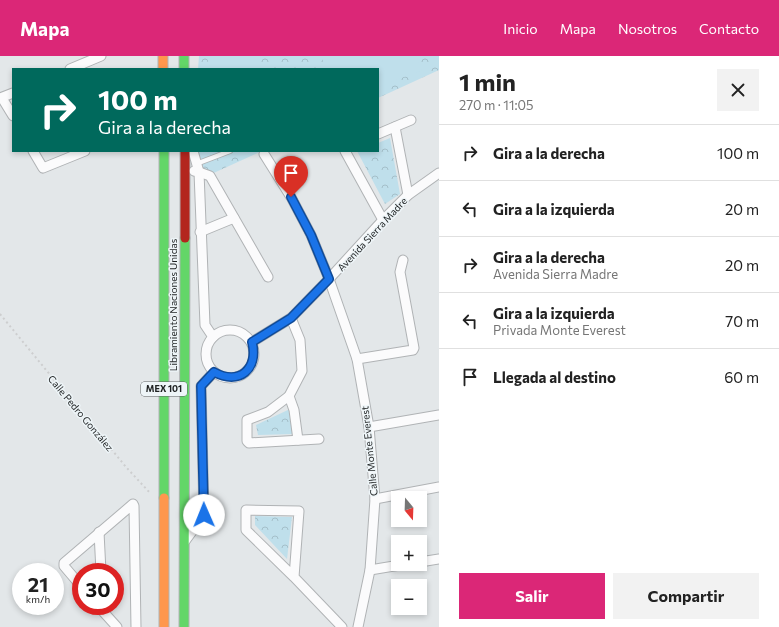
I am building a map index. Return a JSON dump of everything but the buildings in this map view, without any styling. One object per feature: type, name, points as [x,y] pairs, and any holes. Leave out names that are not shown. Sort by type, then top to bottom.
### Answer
[{"type":"highway","points":[[163,56],[163,68]]},
{"type":"highway","points":[[184,56],[184,68]]},
{"type":"highway","name":"Libramiento Naciones Unidas","points":[[164,152],[164,627]]},
{"type":"highway","name":"Libramiento Naciones Unidas","points":[[184,627],[185,152]]},
{"type":"street","points":[[72,68],[100,56]]},
{"type":"street","points":[[12,93],[1,98],[12,114]]},
{"type":"street","points":[[379,134],[411,120]]},
{"type":"street","points":[[395,127],[408,195]]},
{"type":"street","points":[[34,152],[43,168],[83,152]]},
{"type":"street","points":[[193,152],[198,168],[205,325],[213,337]]},
{"type":"street","points":[[347,152],[383,220]]},
{"type":"street","name":"Calle Monte Everest","points":[[264,154],[291,197],[308,228],[329,279],[357,359],[369,427],[375,499],[370,570],[358,627]]},
{"type":"street","points":[[185,167],[198,168],[210,176],[268,277]]},
{"type":"street","name":"Avenida Sierra Madre","points":[[252,342],[291,318],[408,195],[438,177]]},
{"type":"street","points":[[200,232],[234,218]]},
{"type":"street","points":[[357,359],[413,350],[414,348],[400,272],[403,260]]},
{"type":"street","points":[[291,318],[300,340],[302,372],[290,396],[268,412],[247,420],[247,441],[249,443],[319,439]]},
{"type":"street","points":[[236,330],[244,334],[252,342],[254,359],[250,367],[237,377],[230,378],[222,376],[214,372],[209,366],[206,358],[206,349],[213,337],[224,331],[236,330]]},
{"type":"street","points":[[184,542],[204,515],[201,386],[214,372]]},
{"type":"street","points":[[290,396],[294,410],[298,440]]},
{"type":"street","points":[[369,427],[439,415]]},
{"type":"street","points":[[375,499],[439,487]]},
{"type":"street","points":[[72,574],[64,564],[133,504],[136,627]]},
{"type":"street","points":[[294,577],[299,512],[246,510],[246,530],[342,627]]},
{"type":"street","points":[[99,532],[100,563]]},
{"type":"street","points":[[427,561],[439,559]]},
{"type":"street","points":[[370,570],[391,566]]},
{"type":"street","points":[[107,615],[116,627]]},
{"type":"lane","points":[[198,168],[228,152]]},
{"type":"path","name":"Calle Pedro González","points":[[0,314],[126,466],[164,509]]},
{"type":"green space","points":[[199,56],[439,56],[439,70],[379,98],[379,68],[198,68]]},
{"type":"green space","points":[[255,56],[258,68],[210,68],[207,57]]},
{"type":"green space","points":[[321,56],[416,56],[422,70],[379,87],[379,68],[326,68]]},
{"type":"green space","points":[[390,138],[400,194],[385,204],[358,152],[379,152],[379,143]]},
{"type":"green space","points":[[196,152],[260,152],[207,176]]},
{"type":"green space","points":[[290,409],[294,434],[258,435],[256,425]]},
{"type":"green space","points":[[255,516],[292,517],[287,559],[255,525]]},
{"type":"traffic: fast","points":[[184,56],[184,68]]},
{"type":"traffic: fast","points":[[164,152],[164,498]]},
{"type":"traffic: fast","points":[[184,627],[185,238]]},
{"type":"traffic: slow","points":[[163,56],[163,68]]},
{"type":"traffic: slow","points":[[164,498],[164,627]]},
{"type":"traffic: jam","points":[[185,152],[185,238]]},
{"type":"route","points":[[204,515],[201,386],[214,372],[230,378],[237,377],[244,373],[250,367],[254,359],[252,342],[291,318],[329,279],[311,235],[291,197]]}]
